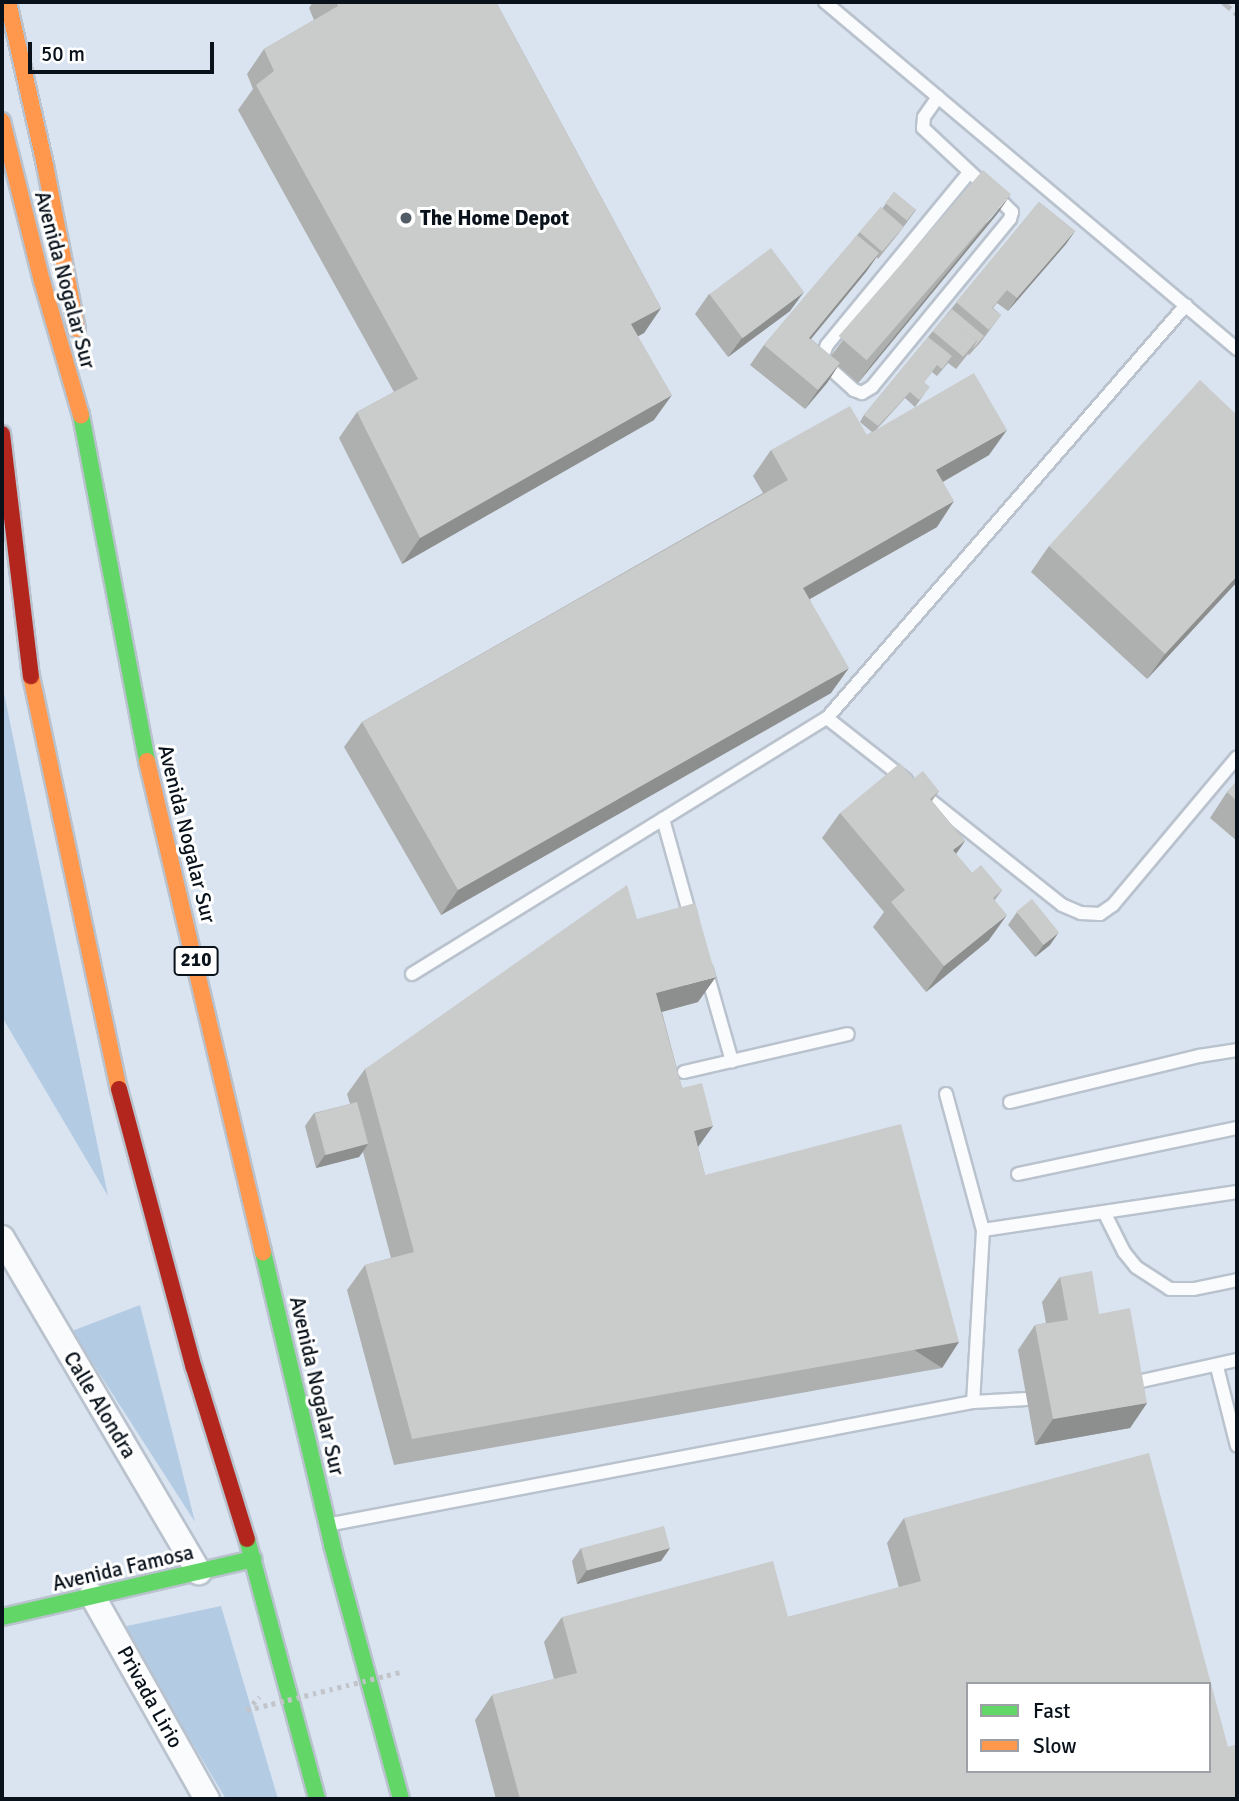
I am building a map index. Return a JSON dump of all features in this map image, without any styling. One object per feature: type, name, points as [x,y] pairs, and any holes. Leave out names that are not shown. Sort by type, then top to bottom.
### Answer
[{"type":"main road","points":[[8,2],[69,278],[82,370],[83,422]]},
{"type":"main road","name":"Avenida Nogalar Sur","points":[[2,121],[42,281],[83,422],[143,742],[327,1524],[401,1799]]},
{"type":"main road","points":[[2,434],[3,474],[33,691],[110,1056],[194,1368],[253,1559],[317,1799]]},
{"type":"main road","name":"Avenida Famosa","points":[[2,1617],[253,1559]]},
{"type":"street","name":"Calle Alondra","points":[[2,1238],[199,1572]]},
{"type":"street","name":"Privada Lirio","points":[[92,1595],[208,1799]]},
{"type":"lane","points":[[825,2],[1237,349]]},
{"type":"lane","points":[[938,97],[924,117],[923,128],[1012,212],[1010,219],[872,387],[862,393],[854,390],[827,366],[823,355],[827,345],[970,173]]},
{"type":"lane","points":[[412,974],[827,718],[1186,305]]},
{"type":"lane","points":[[827,718],[1062,905],[1082,913],[1100,914],[1114,905],[1237,757]]},
{"type":"lane","points":[[663,820],[694,927]]},
{"type":"lane","points":[[701,954],[732,1061]]},
{"type":"lane","points":[[684,1072],[848,1034]]},
{"type":"lane","points":[[1010,1102],[1199,1056],[1237,1050]]},
{"type":"lane","points":[[946,1094],[983,1230],[973,1402]]},
{"type":"lane","points":[[1018,1174],[1237,1128]]},
{"type":"lane","points":[[983,1230],[1105,1214],[1237,1192]]},
{"type":"lane","points":[[1105,1214],[1136,1267],[1170,1289],[1194,1289],[1237,1280]]},
{"type":"lane","points":[[1122,1385],[1217,1367],[1237,1360]]},
{"type":"lane","points":[[1217,1367],[1237,1446]]},
{"type":"lane","points":[[327,1524],[973,1402],[1027,1399]]},
{"type":"path","points":[[247,1710],[400,1672]]},
{"type":"shaded area","points":[[2,684],[108,1196],[2,1017]]},
{"type":"shaded area","points":[[140,1305],[195,1522],[72,1331]]},
{"type":"shaded area","points":[[221,1606],[278,1799],[226,1799],[122,1627]]},
{"type":"building","points":[[336,2],[496,2],[661,308],[631,324],[672,395],[420,538],[357,412],[418,379],[256,85],[274,71],[264,49],[338,6]]},
{"type":"building","points":[[983,170],[1011,194],[867,360],[839,336]]},
{"type":"building","points":[[894,192],[916,210],[907,221],[885,203]]},
{"type":"building","points":[[1039,202],[1075,231],[1017,298],[1007,290],[992,308],[1001,315],[989,330],[956,302]]},
{"type":"building","points":[[881,207],[904,227],[882,252],[859,232]]},
{"type":"building","points":[[857,235],[879,253],[809,338],[840,363],[818,390],[764,345]]},
{"type":"building","points":[[771,248],[804,292],[743,338],[710,294]]},
{"type":"building","points":[[952,309],[984,336],[973,349],[977,341],[946,316]]},
{"type":"building","points":[[946,315],[977,341],[963,357],[933,331]]},
{"type":"building","points":[[928,337],[952,356],[942,369],[937,365],[924,382],[930,387],[919,400],[910,392],[878,426],[864,415]]},
{"type":"building","points":[[974,373],[1007,430],[936,470],[954,501],[803,588],[849,668],[458,890],[362,722],[788,480],[771,450],[850,406],[867,435]]},
{"type":"building","points":[[1200,380],[1237,415],[1237,576],[1165,654],[1049,546]]},
{"type":"building","points":[[900,763],[913,779],[923,771],[939,791],[930,799],[965,841],[953,850],[972,873],[981,865],[1002,890],[993,898],[1007,915],[944,966],[891,902],[905,890],[840,813]]},
{"type":"building","points":[[1237,781],[1237,801],[1227,792]]},
{"type":"building","points":[[627,885],[637,919],[695,903],[716,977],[656,993],[682,1088],[702,1083],[713,1126],[694,1131],[705,1175],[901,1124],[959,1342],[412,1439],[365,1265],[414,1252],[365,1069]]},
{"type":"building","points":[[1032,899],[1059,932],[1044,945],[1016,912]]},
{"type":"building","points":[[357,1102],[368,1144],[326,1155],[314,1113]]},
{"type":"building","points":[[1092,1271],[1099,1314],[1130,1308],[1147,1403],[1053,1419],[1035,1325],[1068,1320],[1060,1277]]},
{"type":"building","points":[[1149,1453],[1211,1682],[966,1682],[966,1773],[1211,1773],[1211,1684],[1228,1747],[1237,1744],[1237,1799],[520,1799],[492,1695],[577,1673],[562,1617],[773,1561],[788,1617],[921,1581],[904,1518]]},
{"type":"building","points":[[664,1526],[670,1548],[587,1570],[581,1548]]},
{"type":"railway","points":[[1223,2],[1237,14]]},
{"type":"traffic: fast","points":[[81,415],[147,761]]},
{"type":"traffic: fast","points":[[263,1252],[332,1545],[401,1799]]},
{"type":"traffic: fast","points":[[247,1539],[317,1799]]},
{"type":"traffic: fast","points":[[2,1617],[253,1559]]},
{"type":"traffic: slow","points":[[8,2],[45,165],[77,329]]},
{"type":"traffic: slow","points":[[2,121],[42,281],[81,415]]},
{"type":"traffic: slow","points":[[31,676],[119,1089]]},
{"type":"traffic: slow","points":[[147,761],[263,1252]]},
{"type":"traffic: jam","points":[[2,434],[31,676]]},
{"type":"traffic: jam","points":[[119,1089],[194,1368],[247,1539]]},
{"type":"place","name":"The Home Depot","points":[[406,218]]}]
